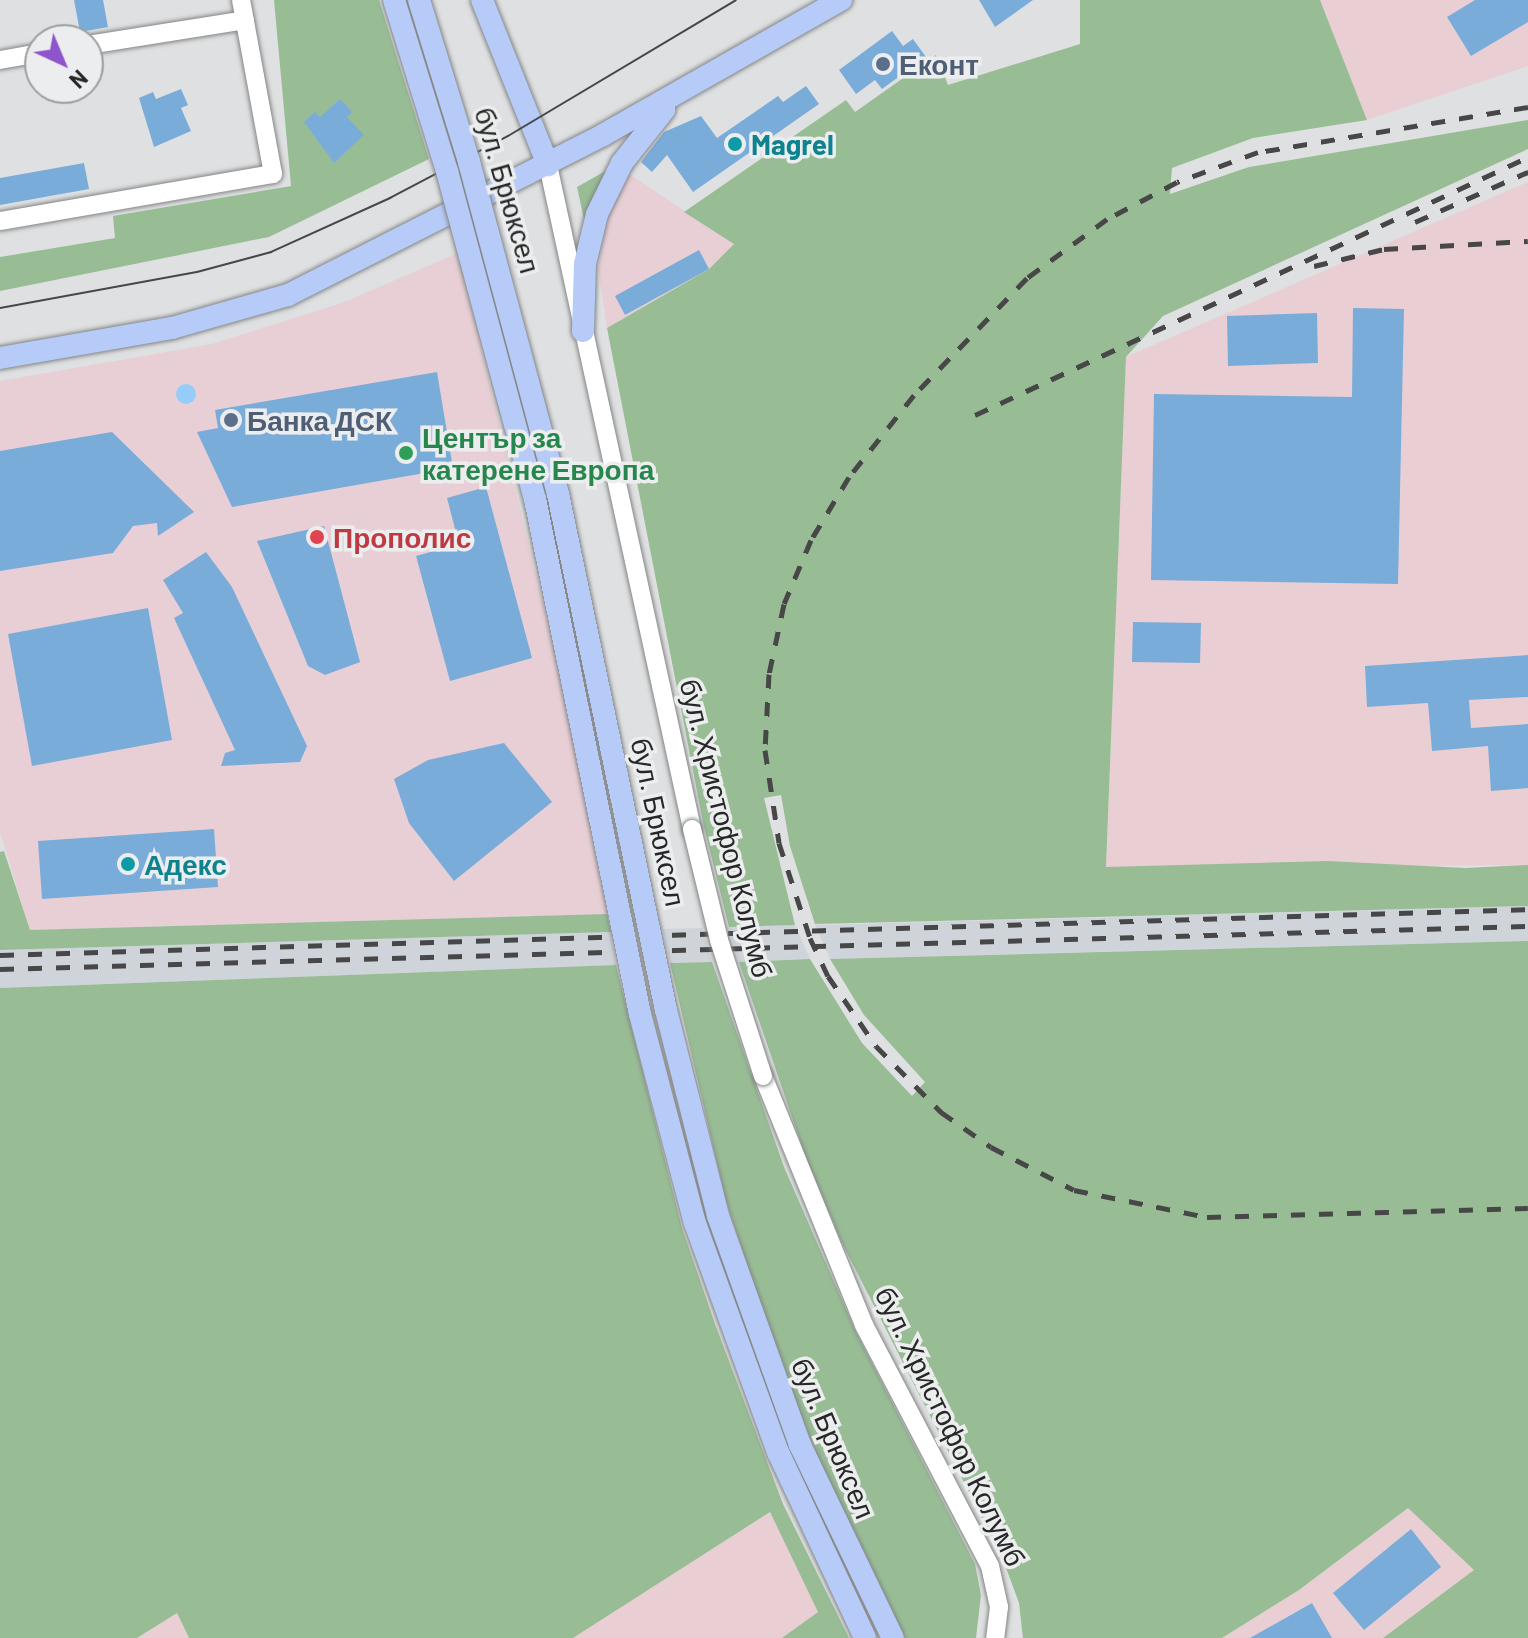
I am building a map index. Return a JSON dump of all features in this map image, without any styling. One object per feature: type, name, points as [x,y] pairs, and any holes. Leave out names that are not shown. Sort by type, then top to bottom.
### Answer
[{"type":"main road","name":"бул. Брюксел","points":[[394,0],[447,171],[521,444],[566,636],[640,1014],[695,1223],[778,1452],[865,1638]]},
{"type":"main road","name":"бул. Брюксел","points":[[419,0],[469,162],[558,494],[666,1010],[718,1216],[800,1445],[893,1638]]},
{"type":"main road","name":"бул. Христофор Колумб","points":[[482,0],[548,165]]},
{"type":"main road","points":[[0,358],[172,328],[288,295],[548,165],[841,0]]},
{"type":"main road","points":[[583,331],[585,264],[606,192],[645,129],[684,89]]},
{"type":"street","points":[[0,221],[273,174],[241,0]]},
{"type":"street","points":[[104,42],[245,20]]},
{"type":"street","points":[[0,60],[24,56]]},
{"type":"street","name":"бул. Христофор Колумб","points":[[548,165],[692,829],[719,940],[763,1076],[864,1325],[990,1566],[999,1607],[995,1638]]},
{"type":"shaded area","points":[[1320,0],[1528,0],[1528,66],[1367,120]]},
{"type":"shaded area","points":[[629,174],[735,244],[709,269],[607,328],[598,270],[608,217]]},
{"type":"shaded area","points":[[1528,182],[1528,865],[1106,868],[1126,357]]},
{"type":"shaded area","points":[[458,253],[559,670],[607,914],[30,930],[0,832],[0,381],[212,344],[342,303]]},
{"type":"shaded area","points":[[1528,906],[1528,941],[830,959],[815,925]]},
{"type":"shaded area","points":[[795,925],[810,959],[739,962],[729,927]]},
{"type":"shaded area","points":[[702,928],[712,962],[670,963],[663,929]]},
{"type":"shaded area","points":[[611,932],[616,965],[0,988],[0,950]]},
{"type":"shaded area","points":[[1408,1508],[1475,1570],[1383,1638],[1222,1638],[1299,1590]]},
{"type":"shaded area","points":[[770,1512],[833,1638],[573,1638]]},
{"type":"shaded area","points":[[177,1613],[189,1638],[137,1638]]},
{"type":"green space","points":[[274,0],[379,0],[429,159],[269,237],[0,291],[0,257],[115,238],[113,216],[291,186]]},
{"type":"green space","points":[[1080,0],[1320,0],[1367,120],[1253,138],[1172,168],[1170,194],[1249,167],[1528,120],[1528,149],[1163,316],[1126,357],[1106,867],[1328,861],[1465,868],[1528,865],[1528,906],[815,924],[790,846],[781,795],[764,798],[795,925],[729,927],[704,827],[607,328],[709,269],[734,244],[684,212],[846,100],[855,112],[936,55],[948,85],[1080,44]]},
{"type":"green space","points":[[609,169],[585,224],[577,187]]},
{"type":"green space","points":[[4,851],[30,930],[607,914],[611,932],[0,950],[0,852]]},
{"type":"green space","points":[[1528,941],[1528,1638],[1383,1638],[1474,1570],[1408,1508],[1299,1590],[1222,1638],[1023,1638],[1019,1603],[1002,1557],[841,1241],[805,1155],[739,962],[810,959],[862,1043],[912,1096],[925,1082],[864,1015],[830,959]]},
{"type":"green space","points":[[712,962],[784,1167],[856,1332],[975,1564],[981,1595],[976,1638],[905,1638],[835,1500],[778,1358],[726,1201],[670,963]]},
{"type":"green space","points":[[616,965],[682,1228],[715,1324],[783,1504],[849,1638],[782,1638],[818,1612],[770,1512],[573,1638],[189,1638],[177,1613],[137,1638],[0,1638],[0,988]]},
{"type":"water","points":[[186,384],[193,387],[196,394],[193,401],[186,404],[179,401],[176,394],[179,387]]},
{"type":"building","points":[[74,0],[103,0],[108,27],[104,28],[104,24],[78,24]]},
{"type":"building","points":[[979,0],[1033,0],[995,27]]},
{"type":"building","points":[[1475,0],[1528,0],[1528,22],[1471,56],[1447,17]]},
{"type":"building","points":[[892,31],[903,46],[913,39],[926,57],[882,89],[875,80],[856,94],[839,70]]},
{"type":"building","points":[[806,86],[819,104],[693,192],[667,155],[652,172],[641,162],[664,132],[701,116],[717,138],[778,96],[783,102]]},
{"type":"building","points":[[181,89],[188,105],[181,108],[191,131],[154,147],[139,98],[153,92],[156,99]]},
{"type":"building","points":[[340,99],[352,112],[347,117],[364,135],[334,163],[304,122],[315,112],[320,117]]},
{"type":"building","points":[[84,163],[89,189],[0,205],[0,178]]},
{"type":"building","points":[[699,250],[709,269],[625,315],[615,296]]},
{"type":"building","points":[[1353,308],[1404,309],[1398,584],[1151,580],[1154,394],[1352,397]]},
{"type":"building","points":[[1317,313],[1318,363],[1228,366],[1227,316]]},
{"type":"building","points":[[437,372],[453,468],[232,507],[197,432],[218,428],[215,410]]},
{"type":"building","points":[[112,432],[194,512],[158,536],[157,523],[133,526],[113,553],[0,571],[0,451]]},
{"type":"building","points":[[486,487],[532,658],[450,681],[416,556],[459,544],[447,498]]},
{"type":"building","points":[[324,526],[360,662],[325,675],[308,666],[257,541]]},
{"type":"building","points":[[206,552],[232,587],[307,746],[300,762],[221,766],[225,753],[235,750],[174,618],[183,613],[163,580]]},
{"type":"building","points":[[148,608],[172,740],[32,766],[8,634]]},
{"type":"building","points":[[1133,622],[1201,623],[1200,663],[1132,662]]},
{"type":"building","points":[[1528,655],[1528,697],[1469,700],[1471,728],[1528,724],[1528,788],[1491,791],[1488,746],[1432,751],[1428,703],[1367,707],[1365,666]]},
{"type":"building","points":[[504,743],[552,802],[454,881],[409,823],[394,779],[428,760]]},
{"type":"building","name":"Адекс","points":[[214,829],[218,887],[42,899],[38,841]]},
{"type":"building","points":[[1411,1529],[1441,1567],[1364,1630],[1333,1593]]},
{"type":"building","points":[[1312,1603],[1332,1638],[1250,1638]]},
{"type":"tram line","points":[[0,308],[197,272],[271,252],[390,198],[508,136],[736,0]]},
{"type":"railway","points":[[1528,107],[1258,152],[1177,182],[1107,219],[1027,278],[914,395],[849,477],[811,540],[784,604],[769,674],[765,750],[779,843],[810,938],[828,976],[876,1046],[941,1112],[991,1147],[1074,1190],[1207,1217],[1528,1208]]},
{"type":"railway","points":[[975,415],[1528,157]]},
{"type":"railway","points":[[1415,222],[1528,172]]},
{"type":"railway","points":[[1314,266],[1384,249],[1528,241]]},
{"type":"railway","points":[[0,955],[1528,909]]},
{"type":"railway","points":[[0,969],[1528,926]]},
{"type":"place","name":"Еконт","points":[[883,64]]},
{"type":"place","name":"Magrel","points":[[735,144]]},
{"type":"place","name":"Банка ДСК","points":[[231,420]]},
{"type":"place","name":"Център за катерене Европа","points":[[406,453]]},
{"type":"place","name":"Прополис","points":[[317,537]]},
{"type":"place","name":"Адекс","points":[[128,864]]}]
